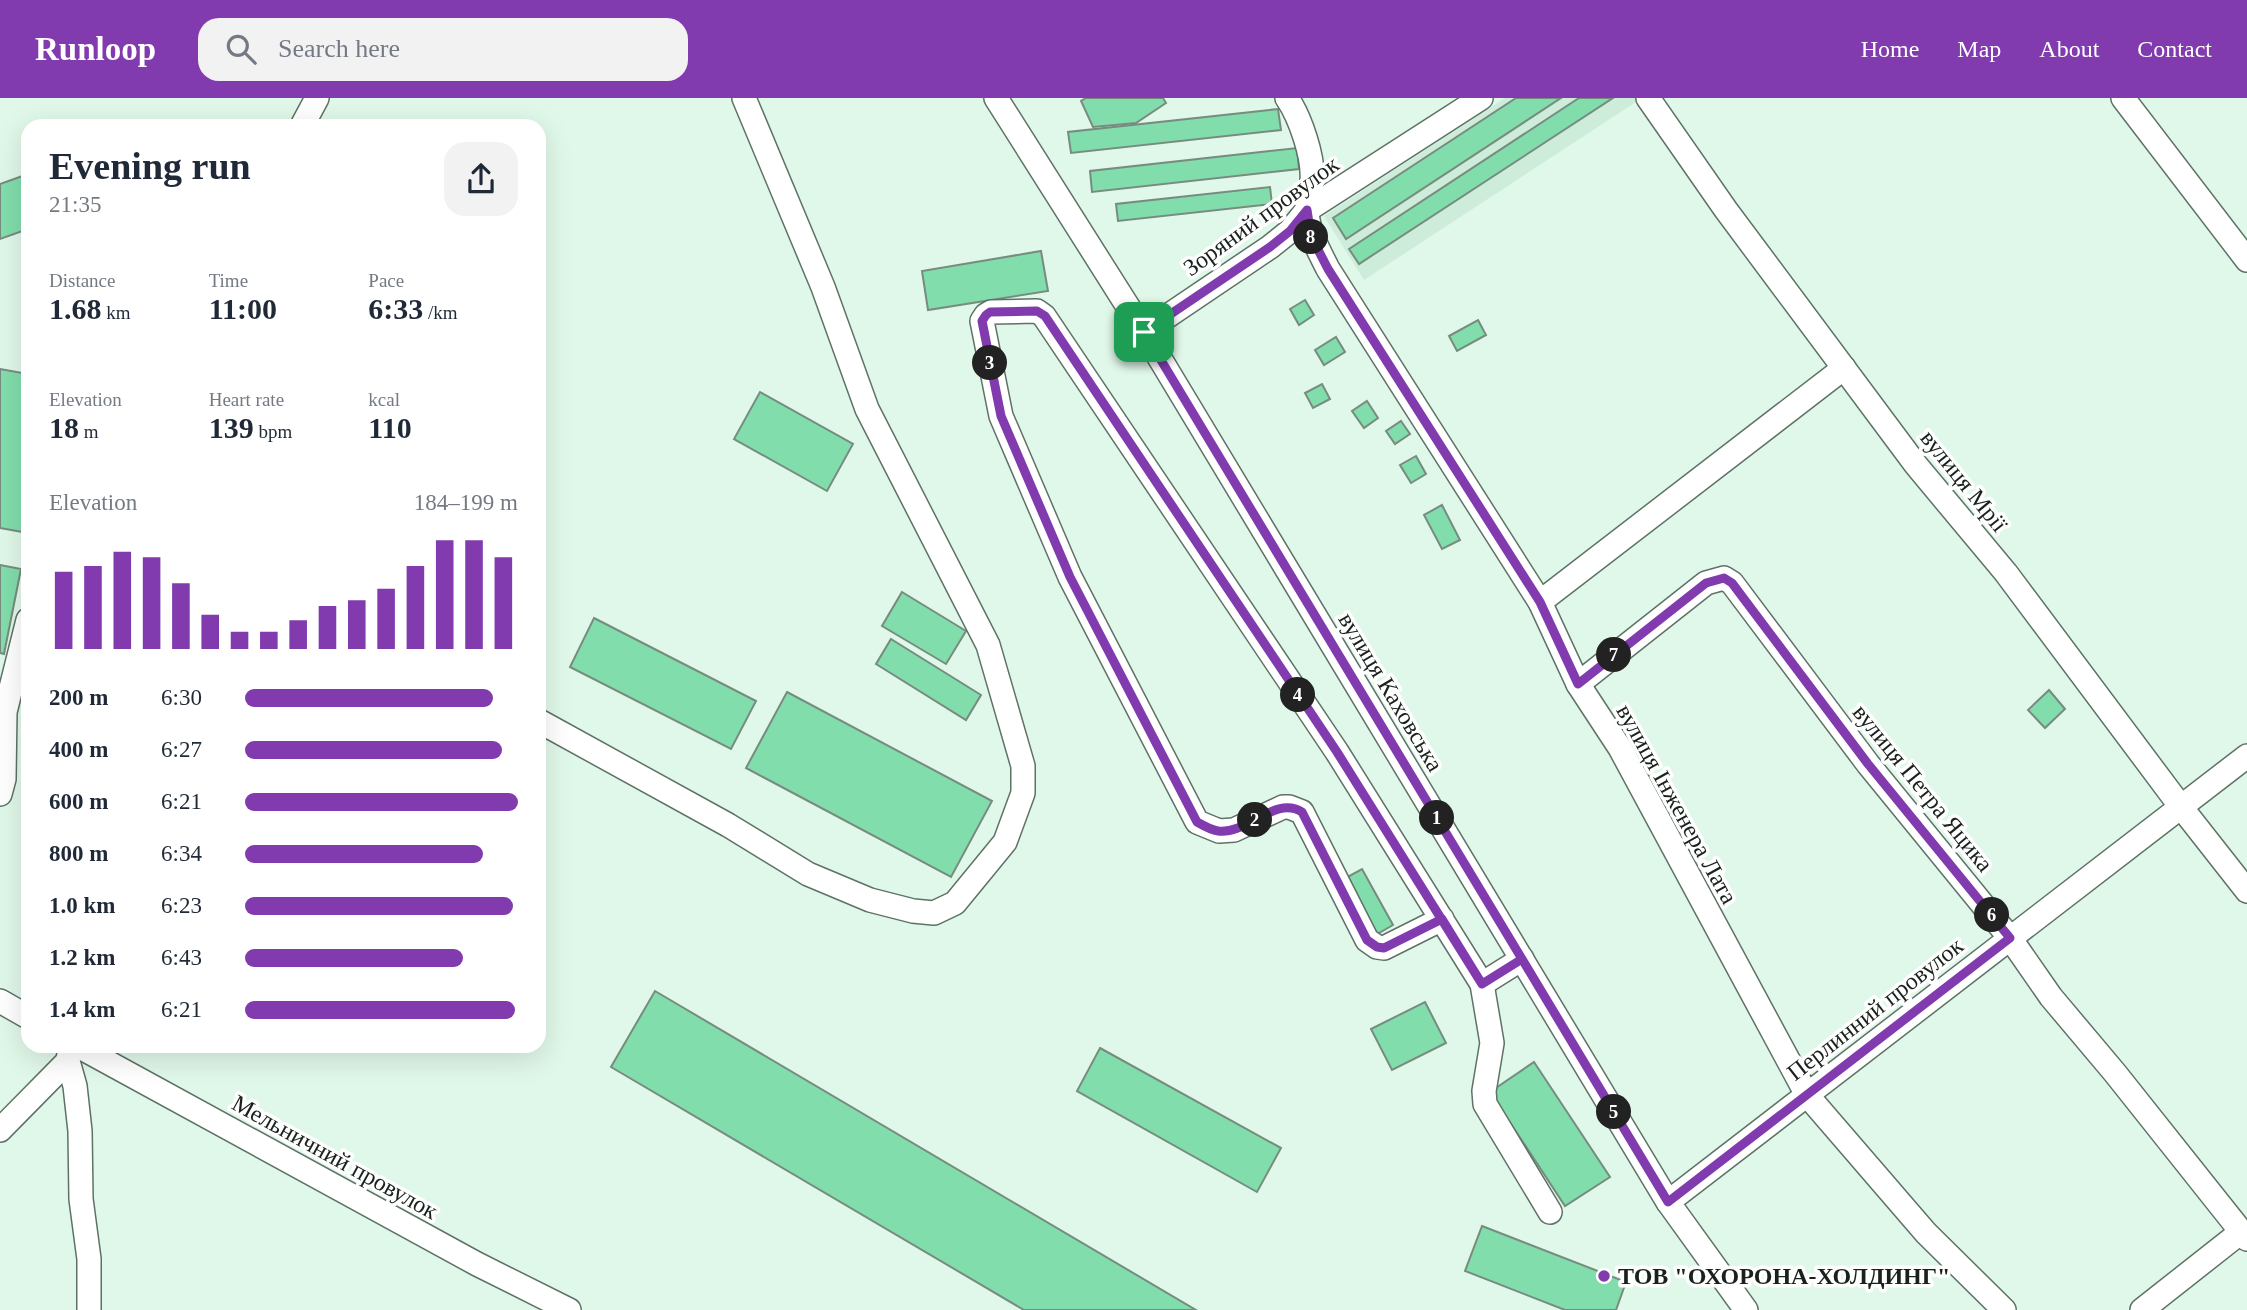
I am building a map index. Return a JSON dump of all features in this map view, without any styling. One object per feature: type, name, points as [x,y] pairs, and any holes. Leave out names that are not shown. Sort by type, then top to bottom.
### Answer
[{"type":"street","points":[[306,119],[317,98]]},
{"type":"street","points":[[546,725],[728,825],[808,874],[870,900],[913,911],[934,913],[955,903],[1005,842],[1023,793],[1023,766],[988,645],[867,410],[823,287],[744,98]]},
{"type":"street","name":"вулиця Каховська","points":[[996,98],[1144,332],[1668,1202],[1746,1310]]},
{"type":"street","name":"вулиця Інженера Лата","points":[[1287,98],[1309,153],[1312,179],[1307,210],[1311,236],[1328,269],[1540,602],[1578,684],[1620,748],[1807,1094],[1926,1233],[2004,1310]]},
{"type":"street","name":"Зоряний провулок","points":[[1144,332],[1270,247],[1290,231],[1307,210],[1481,98]]},
{"type":"street","name":"вулиця Мрії","points":[[1648,98],[1726,210],[1916,466],[2006,573],[2247,891]]},
{"type":"street","points":[[2123,98],[2247,260]]},
{"type":"street","points":[[1442,919],[1384,948],[1377,947],[1367,940],[1302,812],[1283,807],[1234,830],[1219,831],[1197,822],[1070,577],[1001,416],[982,321],[990,312],[1037,311],[1045,316],[1337,752],[1442,919],[1482,984],[1492,1043],[1484,1091],[1485,1104],[1550,1212]]},
{"type":"street","points":[[1540,602],[1844,368]]},
{"type":"street","name":"вулиця Петра Яцика","points":[[1578,684],[1706,583],[1724,578],[1732,583],[1868,764],[2010,938],[2051,997],[2244,1236]]},
{"type":"street","points":[[0,794],[4,779],[5,712],[21,648]]},
{"type":"street","name":"Перлинний провулок","points":[[1668,1202],[2247,755]]},
{"type":"street","points":[[1482,984],[1522,959]]},
{"type":"street","points":[[0,1001],[21,1013]]},
{"type":"street","points":[[0,1130],[70,1053]]},
{"type":"street","points":[[72,1053],[89,1259],[89,1310]]},
{"type":"street","name":"Мельничний провулок","points":[[76,1053],[569,1310]]},
{"type":"street","points":[[2142,1310],[2244,1236]]},
{"type":"shaded area","points":[[1505,98],[1642,98],[1364,280],[1324,216]]},
{"type":"building","points":[[1086,98],[1163,98],[1166,103],[1136,123],[1093,127],[1081,101]]},
{"type":"building","points":[[1516,98],[1561,98],[1346,239],[1333,218]]},
{"type":"building","points":[[1579,98],[1613,98],[1359,264],[1349,249]]},
{"type":"building","points":[[1278,109],[1281,130],[1071,153],[1068,132]]},
{"type":"building","points":[[1297,148],[1299,169],[1092,192],[1090,171]]},
{"type":"building","points":[[21,176],[21,232],[0,239],[0,184]]},
{"type":"building","points":[[1270,187],[1272,204],[1118,221],[1116,204]]},
{"type":"building","points":[[1041,251],[1048,291],[928,310],[922,271]]},
{"type":"building","points":[[1305,300],[1314,315],[1299,325],[1290,309]]},
{"type":"building","points":[[1478,320],[1486,335],[1457,351],[1449,336]]},
{"type":"building","points":[[1336,337],[1345,352],[1324,365],[1315,350]]},
{"type":"building","points":[[0,369],[21,373],[21,532],[0,528]]},
{"type":"building","points":[[1322,384],[1330,399],[1313,408],[1305,393]]},
{"type":"building","points":[[760,392],[853,444],[827,491],[734,439]]},
{"type":"building","points":[[1367,401],[1378,418],[1364,428],[1352,411]]},
{"type":"building","points":[[1401,421],[1410,434],[1395,444],[1386,431]]},
{"type":"building","points":[[1416,456],[1426,474],[1411,483],[1400,465]]},
{"type":"building","points":[[1442,505],[1460,540],[1442,549],[1424,515]]},
{"type":"building","points":[[0,565],[21,569],[4,654],[0,653]]},
{"type":"building","points":[[902,592],[966,631],[946,664],[882,626]]},
{"type":"building","points":[[594,618],[756,701],[731,749],[570,667]]},
{"type":"building","points":[[891,639],[981,695],[966,720],[876,664]]},
{"type":"building","points":[[2049,690],[2065,709],[2045,728],[2028,710]]},
{"type":"building","points":[[787,692],[992,801],[951,877],[746,768]]},
{"type":"building","points":[[1362,869],[1393,925],[1374,936],[1342,880]]},
{"type":"building","points":[[655,991],[1196,1310],[1024,1310],[611,1067]]},
{"type":"building","points":[[1425,1002],[1446,1043],[1392,1070],[1371,1029]]},
{"type":"building","points":[[1100,1048],[1281,1148],[1257,1192],[1077,1091]]},
{"type":"building","points":[[1534,1062],[1610,1177],[1565,1206],[1490,1092]]},
{"type":"building","points":[[1482,1226],[1626,1282],[1616,1310],[1565,1310],[1465,1271]]},
{"type":"place","name":"ТОВ \"ОХОРОНА-ХОЛДИНГ\"","points":[[1604,1276]]},
{"type":"route","points":[[1144,332],[1270,247],[1290,231],[1307,210],[1311,236],[1328,269],[1540,602],[1578,684],[1706,583],[1724,578],[1732,583],[1868,764],[2010,938],[1668,1202],[1522,959],[1482,984],[1337,752],[1045,316],[1037,311],[990,312],[982,321],[1001,416],[1070,577],[1197,822],[1219,831],[1234,830],[1283,807],[1296,808],[1302,812],[1372,945],[1384,948],[1442,919],[1482,984],[1522,959],[1144,332]]}]
